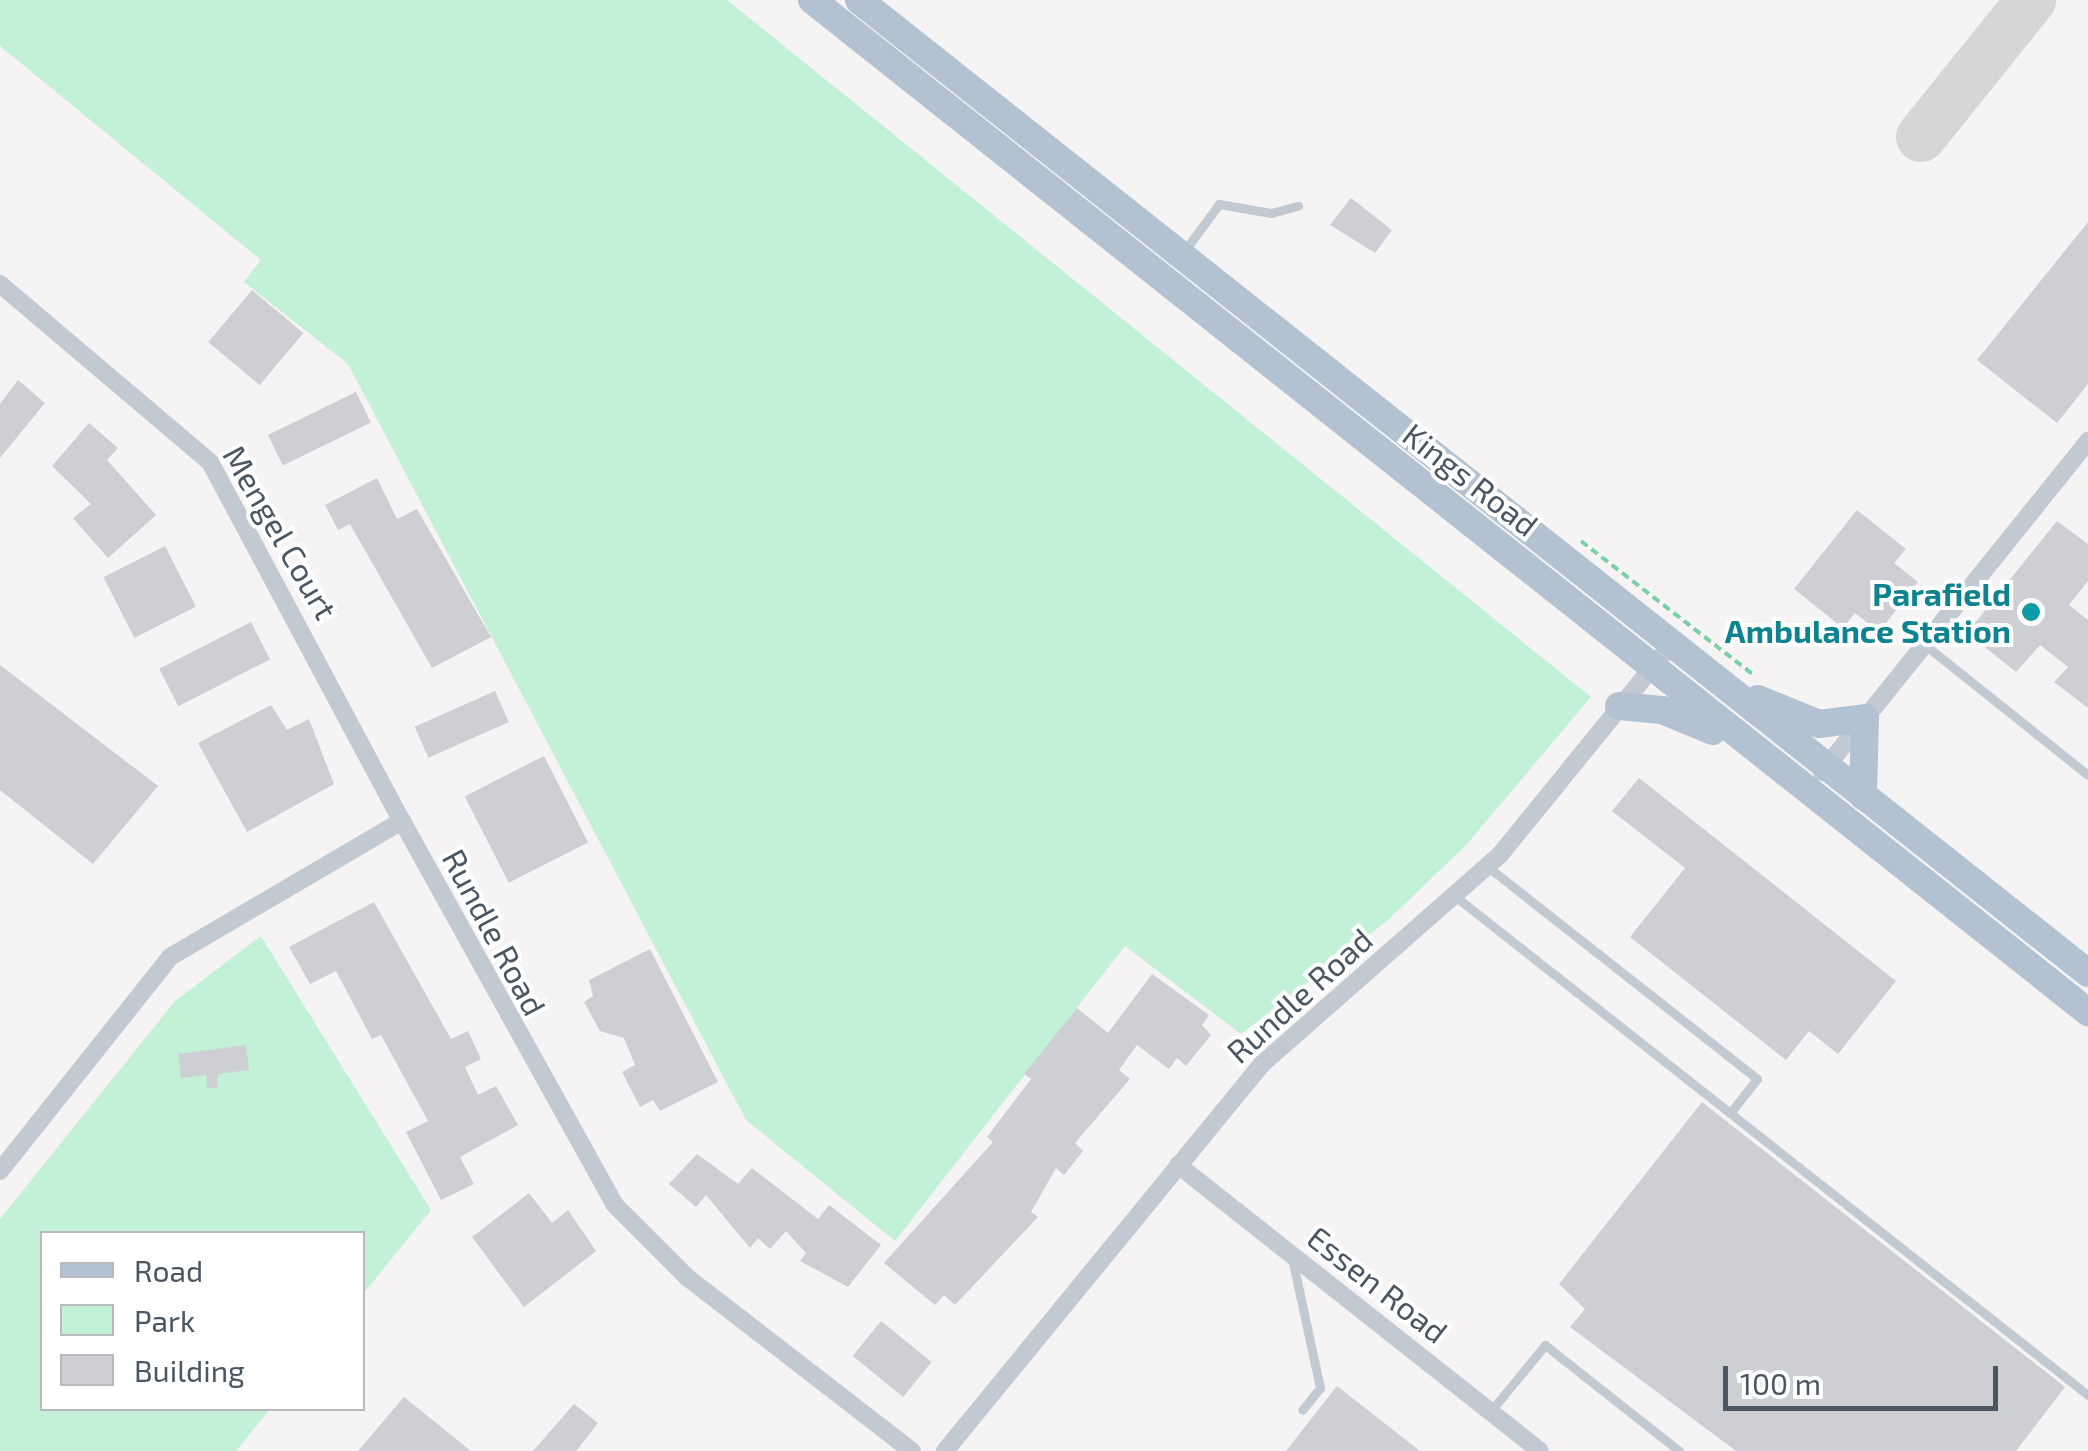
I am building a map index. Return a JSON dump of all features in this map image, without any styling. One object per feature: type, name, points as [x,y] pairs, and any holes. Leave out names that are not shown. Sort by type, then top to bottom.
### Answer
[{"type":"main road","name":"Kings Road","points":[[812,0],[2088,1012]]},
{"type":"main road","name":"Kings Road","points":[[859,0],[2088,974]]},
{"type":"main road","points":[[1712,676],[1820,724],[1865,718],[1863,796]]},
{"type":"main road","points":[[1619,706],[1693,719],[1784,771]]},
{"type":"street","name":"Mengel Court","points":[[0,284],[210,462],[402,822]]},
{"type":"street","points":[[1808,789],[2088,441]]},
{"type":"street","name":"Rundle Road","points":[[945,1451],[1178,1165],[1293,1034],[1488,867],[1671,644]]},
{"type":"street","name":"Rundle Road","points":[[402,822],[615,1205],[665,1259],[912,1451]]},
{"type":"street","points":[[0,1171],[170,957],[402,822]]},
{"type":"street","name":"Essen Road","points":[[1178,1165],[1540,1451]]},
{"type":"lane","points":[[1181,255],[1219,204],[1271,213],[1298,206]]},
{"type":"lane","points":[[1922,644],[2088,774]]},
{"type":"lane","points":[[1488,867],[1757,1079],[1730,1113]]},
{"type":"lane","points":[[1456,897],[2088,1394]]},
{"type":"lane","points":[[1292,1254],[1320,1388],[1302,1410]]},
{"type":"lane","points":[[1490,1412],[1545,1345],[1679,1451]]},
{"type":"green space","points":[[0,0],[727,0],[1591,697],[1467,844],[1387,921],[1241,1034],[1125,946],[895,1241],[746,1120],[348,364],[244,282],[261,260],[0,46]]},
{"type":"green space","points":[[261,936],[431,1210],[365,1292],[365,1231],[40,1231],[40,1411],[268,1411],[236,1451],[0,1451],[0,1219],[175,1001]]},
{"type":"building","points":[[1351,198],[1392,230],[1375,253],[1330,225]]},
{"type":"building","points":[[2088,222],[2088,384],[2057,423],[1977,360]]},
{"type":"building","points":[[252,290],[303,333],[260,385],[208,342]]},
{"type":"building","points":[[18,380],[45,403],[0,458],[0,404]]},
{"type":"building","points":[[356,392],[371,423],[283,466],[268,435]]},
{"type":"building","points":[[89,423],[118,448],[107,460],[156,515],[108,558],[73,518],[91,504],[52,466]]},
{"type":"building","points":[[377,478],[397,519],[417,509],[491,637],[432,668],[350,524],[338,530],[325,505]]},
{"type":"building","points":[[1857,510],[1906,549],[1894,563],[1918,582],[1879,632],[1855,613],[1843,628],[1794,589]]},
{"type":"building","name":"Parafield Ambulance Station","points":[[2057,521],[2088,544],[2088,581],[2069,605],[2088,620],[2088,708],[2054,682],[2068,667],[2040,645],[2016,672],[1967,633]]},
{"type":"building","points":[[165,546],[196,607],[134,638],[104,577]]},
{"type":"building","points":[[251,622],[270,659],[178,706],[159,669]]},
{"type":"building","points":[[0,665],[158,786],[93,864],[0,790]]},
{"type":"building","points":[[495,691],[509,722],[428,758],[415,727]]},
{"type":"building","points":[[271,705],[287,730],[309,719],[334,784],[247,832],[198,743]]},
{"type":"building","points":[[544,756],[588,842],[509,883],[465,796]]},
{"type":"building","points":[[1639,778],[1896,981],[1838,1054],[1809,1031],[1786,1060],[1630,937],[1685,868],[1612,811]]},
{"type":"building","points":[[374,902],[451,1039],[468,1031],[481,1059],[465,1067],[478,1095],[496,1086],[518,1125],[460,1157],[474,1184],[441,1200],[406,1132],[428,1121],[381,1035],[372,1039],[336,971],[310,984],[289,947]]},
{"type":"building","points":[[650,949],[718,1082],[660,1111],[653,1100],[640,1107],[622,1072],[635,1065],[624,1038],[600,1031],[584,1002],[593,996],[589,980]]},
{"type":"building","points":[[1152,974],[1209,1015],[1202,1025],[1211,1035],[1186,1066],[1177,1058],[1169,1069],[1137,1045],[1119,1070],[1130,1079],[1075,1143],[1083,1151],[1064,1175],[1056,1168],[1031,1212],[1038,1217],[955,1305],[944,1295],[935,1305],[884,1263],[993,1142],[987,1137],[1031,1079],[1024,1074],[1077,1008],[1108,1033]]},
{"type":"building","points":[[246,1045],[249,1070],[218,1074],[217,1088],[207,1088],[206,1075],[181,1078],[178,1054]]},
{"type":"building","points":[[1702,1102],[2065,1387],[2016,1451],[1736,1451],[1570,1327],[1585,1309],[1559,1284]]},
{"type":"building","points":[[697,1154],[738,1184],[752,1168],[818,1219],[829,1205],[881,1245],[848,1287],[800,1261],[806,1253],[786,1231],[770,1249],[758,1238],[750,1248],[706,1195],[696,1207],[669,1184]]},
{"type":"building","points":[[529,1193],[552,1223],[568,1210],[596,1251],[524,1307],[472,1237]]},
{"type":"building","points":[[881,1321],[932,1362],[903,1397],[853,1356]]},
{"type":"building","points":[[1337,1386],[1420,1451],[1286,1451]]},
{"type":"building","points":[[404,1397],[471,1451],[358,1451]]},
{"type":"building","points":[[574,1404],[598,1423],[576,1451],[533,1451]]},
{"type":"taxiway","points":[[1921,137],[2031,0]]},
{"type":"place","name":"Parafield Ambulance Station","points":[[2031,612]]}]
